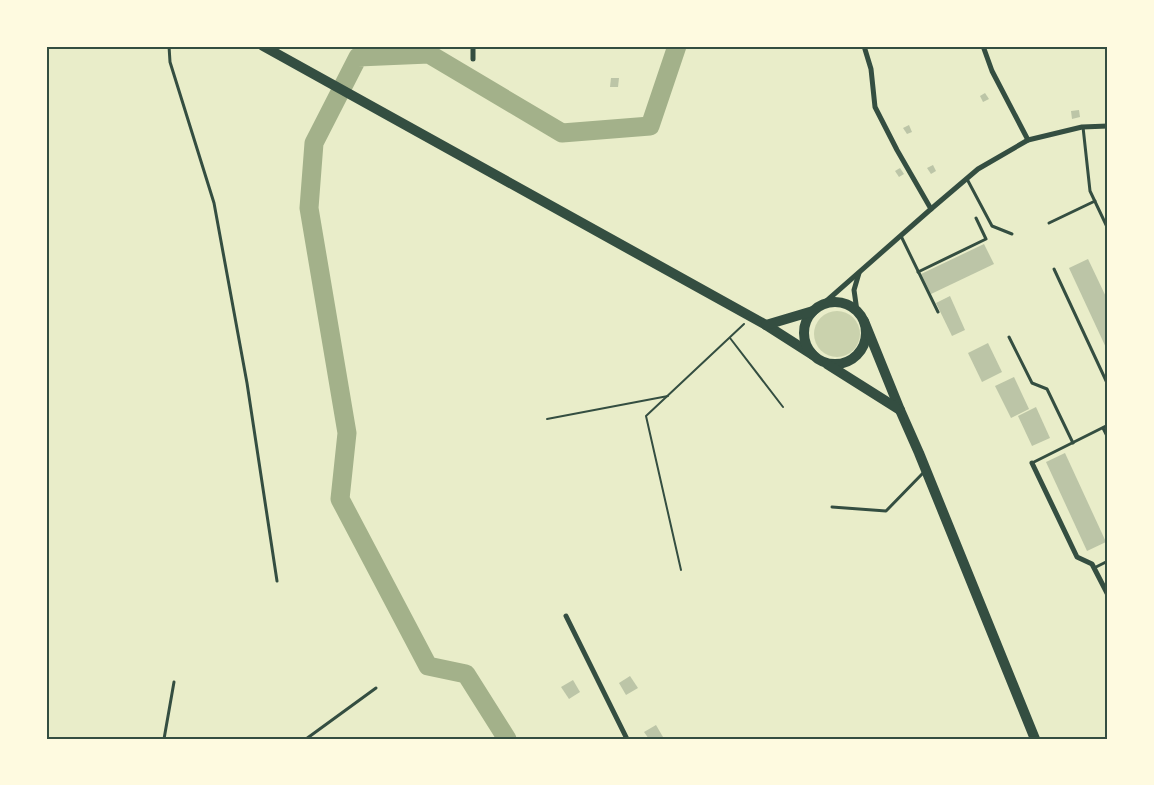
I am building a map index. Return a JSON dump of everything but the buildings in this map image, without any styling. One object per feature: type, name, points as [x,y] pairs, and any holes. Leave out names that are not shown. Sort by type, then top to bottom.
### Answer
[{"type":"main road","points":[[264,46],[766,325],[900,410]]},
{"type":"main road","points":[[766,325],[813,311],[824,304],[835,302],[847,304],[857,311],[864,321],[1034,739]]},
{"type":"main road","points":[[813,311],[807,321],[804,333],[807,345],[814,355]]},
{"type":"main road","points":[[824,362],[836,364],[847,362],[858,355],[864,345],[867,333],[864,321]]},
{"type":"street","points":[[473,46],[473,59]]},
{"type":"street","points":[[864,46],[871,69],[876,106],[897,150],[931,208]]},
{"type":"street","points":[[983,46],[992,72],[1028,140]]},
{"type":"street","points":[[824,304],[931,208],[978,169],[1028,140],[1082,127],[1108,126]]},
{"type":"street","points":[[857,311],[854,290],[859,272]]},
{"type":"street","points":[[1032,463],[1077,557],[1092,564],[1108,595]]},
{"type":"street","points":[[566,616],[627,739]]},
{"type":"lane","points":[[169,46],[170,62],[214,203],[247,384],[277,581]]},
{"type":"lane","points":[[1082,127],[1090,191],[1108,229]]},
{"type":"lane","points":[[967,179],[992,226],[1012,234]]},
{"type":"lane","points":[[1049,223],[1094,201]]},
{"type":"lane","points":[[918,272],[986,239],[976,218]]},
{"type":"lane","points":[[901,235],[938,312]]},
{"type":"lane","points":[[1054,269],[1108,385]]},
{"type":"lane","points":[[1009,337],[1032,383],[1047,389],[1072,443]]},
{"type":"lane","points":[[1032,463],[1108,425]]},
{"type":"lane","points":[[1103,428],[1108,438]]},
{"type":"lane","points":[[832,507],[886,510],[926,470]]},
{"type":"lane","points":[[1094,568],[1108,561]]},
{"type":"lane","points":[[164,739],[174,682]]},
{"type":"lane","points":[[306,739],[376,688]]},
{"type":"path","points":[[682,570],[646,416],[752,317]]},
{"type":"path","points":[[730,338],[783,407]]},
{"type":"path","points":[[547,419],[668,396]]},
{"type":"green space","points":[[837,311],[850,315],[856,321],[860,334],[856,347],[850,353],[837,357],[824,353],[818,347],[814,334],[818,321],[824,315]]},
{"type":"waterway","points":[[507,739],[466,674],[428,666],[340,499],[347,433],[309,208],[314,143],[358,57],[429,54],[562,133],[650,126],[677,46]]}]
